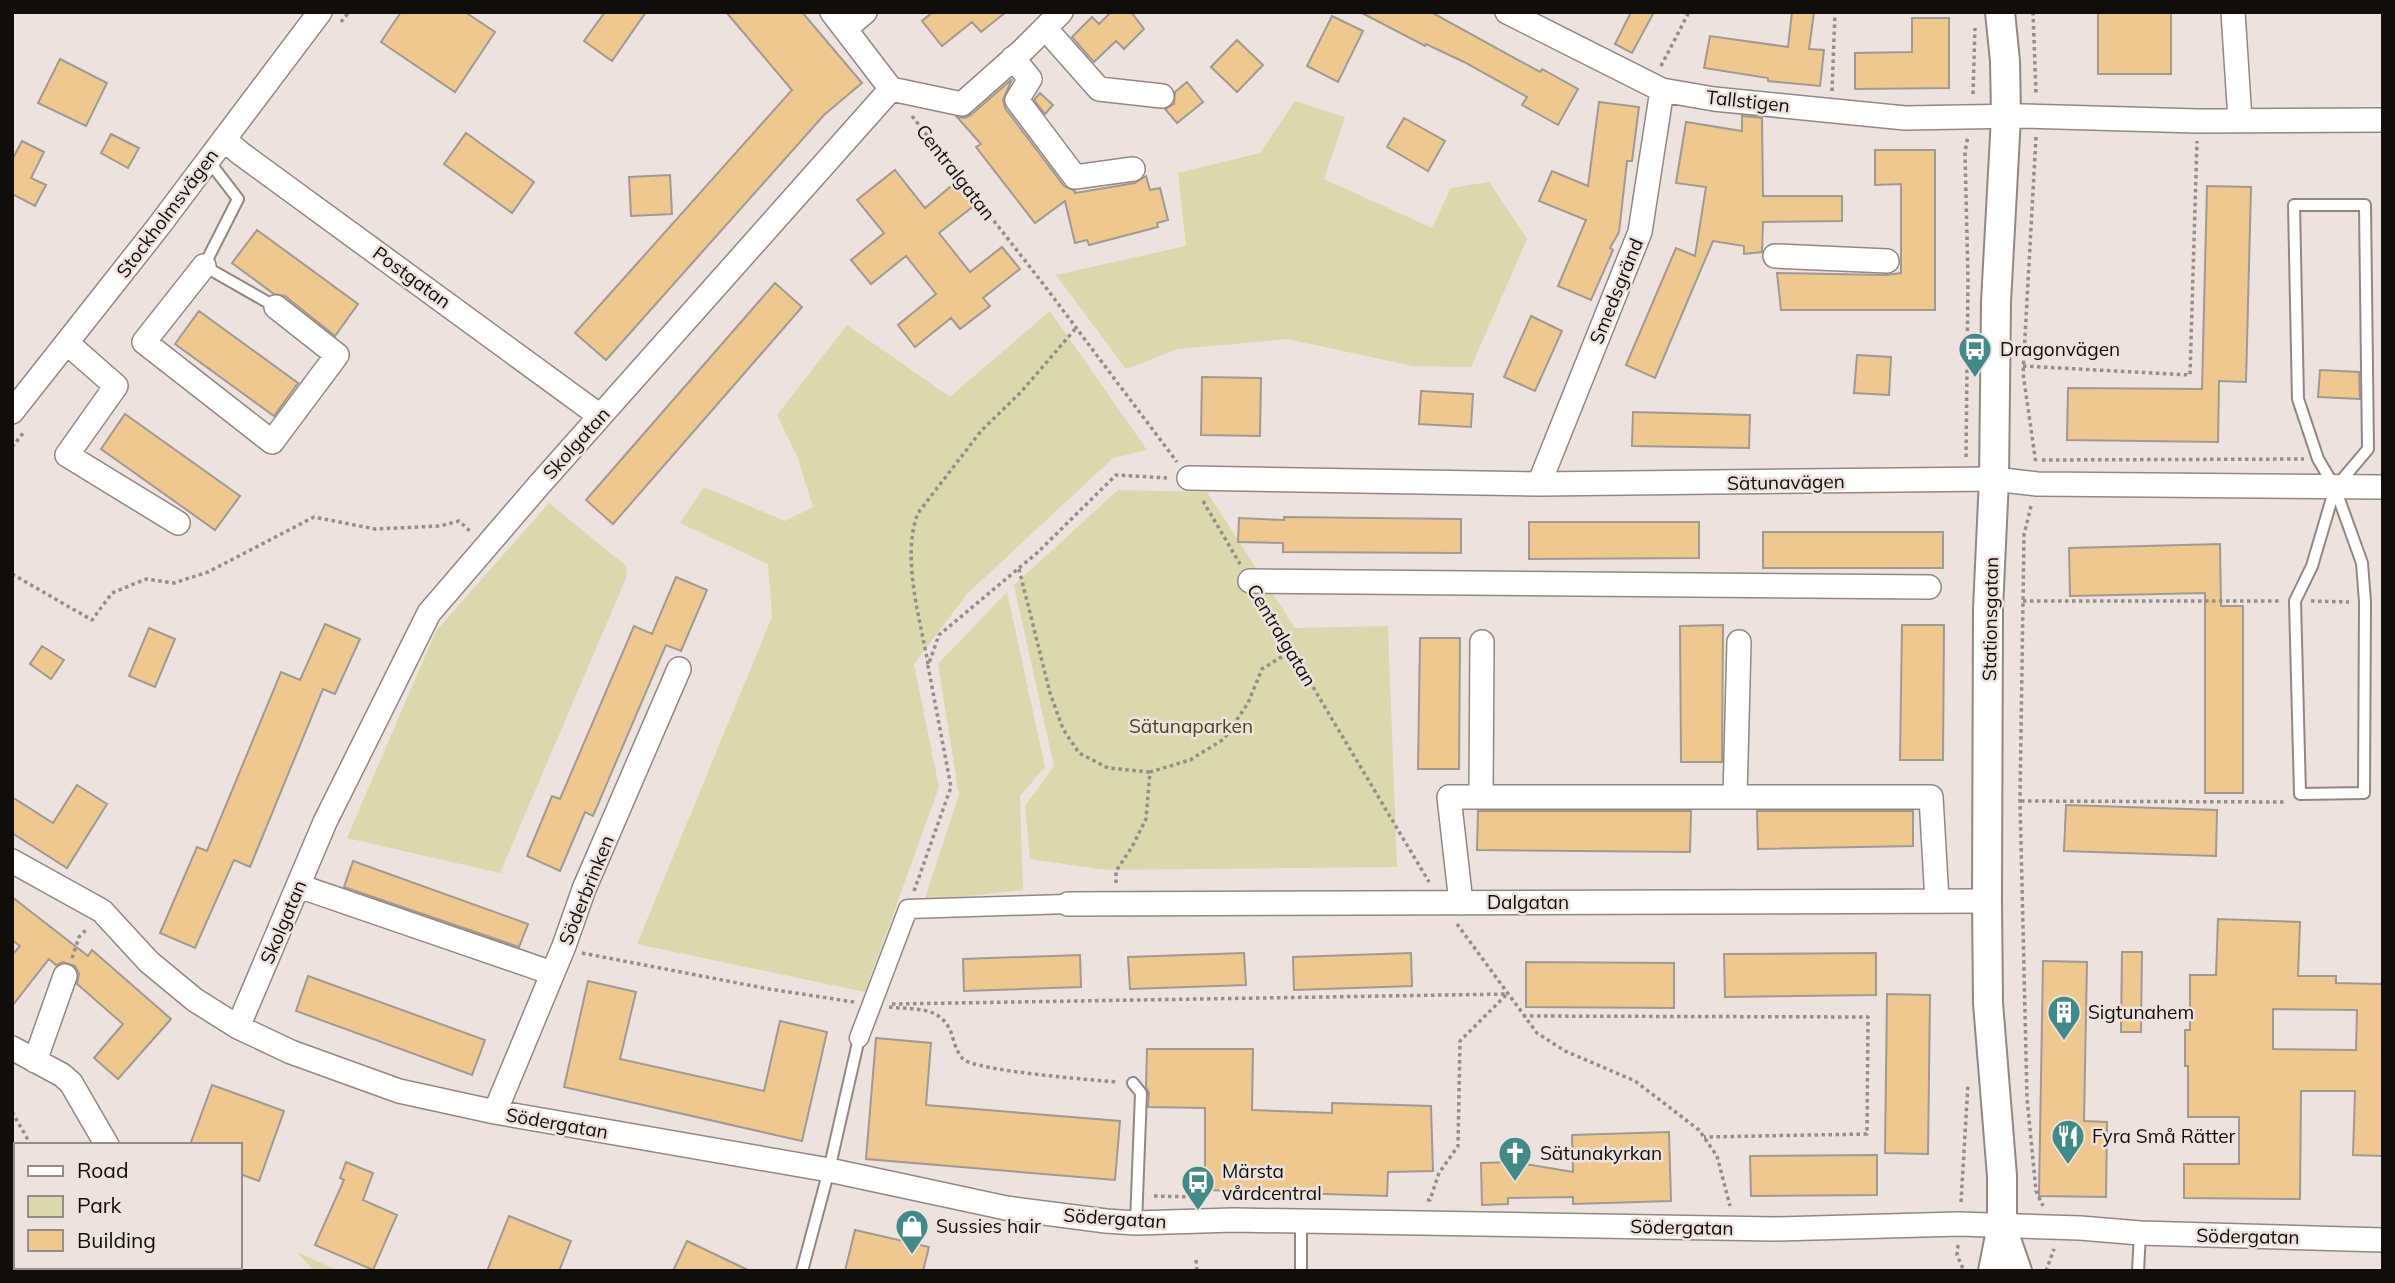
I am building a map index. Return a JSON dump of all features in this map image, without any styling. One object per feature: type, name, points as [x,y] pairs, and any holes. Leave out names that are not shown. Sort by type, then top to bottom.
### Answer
[{"type":"street","name":"Stockholmsvägen","points":[[12,412],[320,12]]},
{"type":"street","points":[[865,12],[838,21],[891,89],[962,104],[1053,20],[1099,89],[1162,96]]},
{"type":"street","name":"Tallstigen","points":[[1507,12],[1657,87],[1714,99],[1905,118],[2006,117]]},
{"type":"street","name":"Stationsgatan","points":[[1993,1271],[2001,1226],[2002,1176],[1988,1003],[1988,609],[1994,479],[1996,302],[2006,117],[2005,61],[2000,12]]},
{"type":"street","points":[[2233,12],[2240,120]]},
{"type":"street","points":[[1013,58],[1030,79],[1017,100],[1075,177],[1133,169]]},
{"type":"street","name":"Smedsgränd","points":[[1539,484],[1640,232],[1657,87]]},
{"type":"street","name":"Skolgatan","points":[[238,1027],[325,822],[429,613],[486,545],[891,89]]},
{"type":"street","points":[[2006,117],[2197,121],[2383,120]]},
{"type":"street","name":"Postgatan","points":[[224,139],[600,416]]},
{"type":"street","points":[[1775,256],[1887,261]]},
{"type":"street","points":[[204,266],[144,342],[272,442],[337,355],[276,307]]},
{"type":"street","points":[[67,343],[116,386],[67,455],[178,523]]},
{"type":"street","name":"Sätunavägen","points":[[1189,478],[1539,484],[1994,479],[2037,484],[2383,487]]},
{"type":"street","points":[[1250,581],[1929,587]]},
{"type":"street","points":[[1481,797],[1482,642]]},
{"type":"street","points":[[1735,797],[1739,642]]},
{"type":"street","name":"Söderbrinken","points":[[495,1112],[564,946],[584,889],[680,669]]},
{"type":"street","points":[[1451,903],[1449,797],[1931,797],[1937,901]]},
{"type":"street","name":"Södergatan","points":[[12,861],[102,911],[149,962],[195,1000],[238,1027],[291,1052],[399,1091],[495,1112],[829,1170],[1006,1208],[1136,1223],[1301,1221],[1736,1228],[1959,1224],[2140,1233],[2383,1240]]},
{"type":"street","points":[[299,886],[552,973]]},
{"type":"street","name":"Dalgatan","points":[[1068,904],[1987,901]]},
{"type":"street","points":[[859,1038],[908,909],[1068,904]]},
{"type":"street","points":[[35,1061],[65,976]]},
{"type":"street","points":[[12,1048],[71,1083],[106,1143]]},
{"type":"street","name":"Stationsgatan","points":[[2001,1226],[2017,1271]]},
{"type":"lane","points":[[208,160],[238,198],[204,266],[276,307]]},
{"type":"lane","points":[[2335,488],[2312,566],[2295,601],[2300,794],[2364,793],[2365,602],[2362,563],[2335,488],[2318,459],[2298,400],[2294,205],[2365,205],[2368,449],[2335,488]]},
{"type":"lane","points":[[802,1271],[829,1170],[859,1038]]},
{"type":"lane","points":[[1133,1083],[1141,1093],[1136,1223]]},
{"type":"lane","points":[[1301,1221],[1301,1271]]},
{"type":"lane","points":[[2138,1271],[2140,1233]]},
{"type":"path","points":[[1657,87],[1689,12]]},
{"type":"path","points":[[1831,110],[1835,12]]},
{"type":"path","points":[[2033,12],[2037,117],[2023,366],[2037,484],[2024,535],[2020,800],[2027,1098],[2036,1191],[2053,1228],[2055,1245],[2046,1271]]},
{"type":"path","name":"Centralgatan","points":[[891,89],[1189,478],[1292,651],[1523,1016],[1537,1033],[1565,1051],[1635,1081],[1699,1130],[1717,1156],[1736,1228]]},
{"type":"path","points":[[2023,366],[2190,374],[2197,121]]},
{"type":"path","points":[[908,909],[951,787],[912,571],[913,526],[918,513],[981,431],[1021,392],[1076,328]]},
{"type":"path","points":[[2036,460],[2318,459]]},
{"type":"path","points":[[928,666],[939,635],[1019,569],[1116,475],[1189,478]]},
{"type":"path","points":[[12,573],[92,620],[112,593],[146,579],[174,583],[208,572],[314,517],[374,529],[440,526],[459,521],[486,545]]},
{"type":"path","points":[[1019,569],[1050,693],[1063,729],[1079,753],[1108,768],[1150,772],[1190,760],[1224,739],[1248,702],[1262,669],[1292,651]]},
{"type":"path","points":[[2023,601],[2365,602]]},
{"type":"path","points":[[1117,904],[1116,871],[1146,819],[1150,772]]},
{"type":"path","points":[[2020,800],[2291,802]]},
{"type":"path","points":[[65,976],[79,937],[102,911]]},
{"type":"path","points":[[564,946],[582,953],[689,974],[929,1011],[947,1022],[963,1059],[979,1066],[1067,1078],[1133,1083]]},
{"type":"path","points":[[872,1004],[1507,994]]},
{"type":"path","points":[[1416,1200],[1430,1200],[1439,1173],[1458,1146],[1460,1041],[1507,994]]},
{"type":"path","points":[[1523,1016],[1868,1017],[1867,1134],[1704,1137]]},
{"type":"path","points":[[12,1112],[30,1143]]},
{"type":"path","points":[[1136,1196],[1206,1197]]},
{"type":"path","points":[[1196,1260],[1197,1271]]},
{"type":"green space","points":[[1295,101],[1345,117],[1324,179],[1432,228],[1451,188],[1489,182],[1527,239],[1471,367],[1413,366],[1287,339],[1178,349],[1126,369],[1056,275],[1186,246],[1178,173],[1260,153]]},
{"type":"green space","points":[[1050,311],[1147,450],[1113,458],[967,594],[914,664],[939,787],[865,992],[637,944],[772,617],[768,564],[680,523],[704,487],[785,521],[813,507],[797,456],[777,415],[847,325],[950,397]]},
{"type":"green space","name":"Sätunaparken","points":[[1118,490],[1207,492],[1295,628],[1388,626],[1397,867],[1106,870],[1030,859],[1025,806],[1054,766],[1014,585]]},
{"type":"green space","points":[[549,503],[626,566],[627,576],[500,873],[347,838],[436,631]]},
{"type":"green space","points":[[1007,592],[1045,767],[1020,796],[1023,890],[924,901],[959,795],[938,664]]},
{"type":"green space","points":[[297,1252],[339,1271],[314,1271]]},
{"type":"building","points":[[401,12],[465,12],[495,32],[455,92],[381,42]]},
{"type":"building","points":[[605,12],[646,12],[612,61],[584,41]]},
{"type":"building","points":[[726,12],[802,12],[862,83],[824,115],[606,360],[575,333],[792,90]]},
{"type":"building","points":[[933,12],[1006,12],[981,32],[972,22],[942,46],[922,21]]},
{"type":"building","points":[[1111,12],[1131,12],[1144,29],[1124,49],[1116,41],[1094,62],[1072,37],[1092,17],[1099,24]]},
{"type":"building","points":[[1360,12],[1431,12],[1540,72],[1542,69],[1578,89],[1558,125],[1522,105],[1527,97],[1464,62],[1426,44],[1425,46]]},
{"type":"building","points":[[1631,12],[1654,12],[1632,53],[1615,44]]},
{"type":"building","points":[[1792,12],[1814,12],[1809,49],[1824,50],[1820,86],[1768,81],[1768,78],[1704,68],[1710,36],[1788,47]]},
{"type":"building","points":[[2098,12],[2171,12],[2171,74],[2098,74]]},
{"type":"building","points":[[1332,16],[1363,31],[1338,82],[1307,66]]},
{"type":"building","points":[[1912,18],[1949,18],[1949,88],[1855,89],[1855,53],[1912,52]]},
{"type":"building","points":[[1237,40],[1263,65],[1237,92],[1211,67]]},
{"type":"building","points":[[60,59],[107,83],[86,126],[38,103]]},
{"type":"building","points":[[1012,79],[1003,100],[1005,108],[1064,186],[1075,193],[1135,183],[1146,176],[1150,190],[1160,188],[1168,220],[1157,223],[1158,227],[1089,245],[1087,240],[1075,243],[1065,201],[1035,223],[976,147],[981,144],[957,117],[965,118],[971,115]]},
{"type":"building","points":[[1187,82],[1203,102],[1177,123],[1165,109],[1174,104],[1175,92]]},
{"type":"building","points":[[1040,93],[1053,105],[1045,114],[1034,100]]},
{"type":"building","points":[[1599,102],[1639,107],[1632,161],[1627,161],[1619,232],[1610,248],[1613,250],[1591,300],[1558,286],[1586,220],[1539,201],[1552,171],[1588,186]]},
{"type":"building","points":[[1742,116],[1762,118],[1763,196],[1842,196],[1842,221],[1763,222],[1762,252],[1744,254],[1744,246],[1713,241],[1655,378],[1626,365],[1676,248],[1695,256],[1706,187],[1676,183],[1686,122],[1742,131]]},
{"type":"building","points":[[1404,118],[1445,141],[1428,171],[1387,147]]},
{"type":"building","points":[[466,133],[534,182],[512,213],[444,164]]},
{"type":"building","points":[[111,134],[139,148],[128,168],[101,153]]},
{"type":"building","points":[[22,141],[44,152],[31,178],[46,185],[35,206],[12,194],[12,160]]},
{"type":"building","points":[[1875,150],[1935,150],[1935,310],[1781,310],[1777,273],[1901,273],[1901,184],[1875,185]]},
{"type":"building","points":[[895,170],[925,208],[956,182],[975,205],[939,233],[970,272],[1002,247],[1020,269],[983,298],[990,306],[960,329],[951,318],[915,347],[898,325],[936,294],[906,256],[871,284],[851,260],[884,233],[857,200]]},
{"type":"building","points":[[670,175],[672,214],[631,216],[629,177]]},
{"type":"building","points":[[2207,186],[2251,187],[2246,382],[2219,381],[2218,442],[2067,440],[2068,388],[2202,389]]},
{"type":"building","points":[[257,230],[358,304],[335,336],[285,296],[274,294],[232,263]]},
{"type":"building","points":[[775,283],[802,307],[613,524],[586,500]]},
{"type":"building","points":[[199,311],[298,383],[274,416],[175,344]]},
{"type":"building","points":[[1531,316],[1562,331],[1535,391],[1504,377]]},
{"type":"building","points":[[1857,355],[1891,357],[1889,395],[1854,393]]},
{"type":"building","points":[[2320,370],[2359,372],[2360,399],[2318,397]]},
{"type":"building","points":[[1202,377],[1261,378],[1260,436],[1201,435]]},
{"type":"building","points":[[1421,391],[1473,394],[1471,427],[1419,424]]},
{"type":"building","points":[[1633,412],[1750,415],[1749,448],[1632,446]]},
{"type":"building","points":[[125,414],[240,496],[215,530],[101,449]]},
{"type":"building","points":[[1284,517],[1461,519],[1461,553],[1283,552],[1283,543],[1238,542],[1239,518],[1284,520]]},
{"type":"building","points":[[1529,522],[1699,522],[1699,558],[1529,559]]},
{"type":"building","points":[[1763,532],[1943,532],[1943,568],[1763,568]]},
{"type":"building","points":[[2220,544],[2221,606],[2243,606],[2243,793],[2205,793],[2205,593],[2070,596],[2069,548]]},
{"type":"building","points":[[676,577],[707,590],[681,651],[666,645],[593,816],[585,812],[560,871],[527,856],[552,796],[560,799],[634,626],[652,634]]},
{"type":"building","points":[[325,624],[360,639],[335,694],[323,689],[250,867],[234,860],[195,948],[160,933],[197,847],[207,851],[281,672],[300,680]]},
{"type":"building","points":[[1723,625],[1722,762],[1681,762],[1680,626]]},
{"type":"building","points":[[1902,625],[1944,625],[1943,760],[1900,760]]},
{"type":"building","points":[[149,628],[175,639],[155,687],[129,676]]},
{"type":"building","points":[[1420,638],[1460,638],[1459,769],[1418,769]]},
{"type":"building","points":[[42,646],[64,660],[51,679],[30,664]]},
{"type":"building","points":[[77,785],[107,804],[67,868],[12,833],[12,797],[53,823]]},
{"type":"building","points":[[2066,805],[2217,810],[2216,856],[2064,851]]},
{"type":"building","points":[[1478,811],[1691,811],[1690,852],[1477,850]]},
{"type":"building","points":[[1757,811],[1913,811],[1913,846],[1758,849]]},
{"type":"building","points":[[353,861],[528,924],[519,947],[344,887]]},
{"type":"building","points":[[12,897],[88,956],[92,950],[171,1019],[118,1079],[94,1058],[123,1024],[77,984],[79,974],[75,966],[63,962],[56,965],[49,959],[12,1006],[12,955],[20,946],[12,940]]},
{"type":"building","points":[[2218,919],[2300,922],[2298,976],[2336,976],[2336,983],[2383,984],[2383,1156],[2353,1155],[2355,1091],[2301,1091],[2300,1199],[2184,1198],[2184,1164],[2239,1164],[2239,1117],[2188,1117],[2185,1030],[2190,1030],[2190,975],[2216,975]],"holes":[[[2273,1009],[2357,1010],[2356,1050],[2273,1049]]]},
{"type":"building","points":[[2122,952],[2142,952],[2141,1032],[2121,1032]]},
{"type":"building","points":[[1244,953],[1246,985],[1130,989],[1128,957]]},
{"type":"building","points":[[1411,953],[1412,986],[1294,990],[1293,957]]},
{"type":"building","points":[[1876,953],[1876,995],[1725,997],[1724,954]]},
{"type":"building","points":[[1080,955],[1081,987],[964,991],[963,959]]},
{"type":"building","name":"Sigtunahem","points":[[2043,961],[2087,962],[2084,1121],[2107,1122],[2106,1197],[2039,1196]]},
{"type":"building","points":[[1526,962],[1674,963],[1674,1008],[1526,1007]]},
{"type":"building","points":[[308,976],[485,1040],[472,1075],[296,1011]]},
{"type":"building","points":[[588,981],[636,992],[620,1059],[764,1091],[780,1021],[827,1032],[802,1141],[564,1087]]},
{"type":"building","points":[[1887,994],[1930,995],[1928,1154],[1885,1153]]},
{"type":"building","points":[[876,1038],[931,1043],[926,1105],[1120,1121],[1115,1180],[866,1159]]},
{"type":"building","points":[[1147,1049],[1253,1049],[1252,1110],[1332,1113],[1332,1103],[1431,1106],[1433,1171],[1388,1172],[1387,1196],[1205,1190],[1205,1108],[1148,1107]]},
{"type":"building","points":[[212,1085],[284,1111],[259,1181],[242,1175],[242,1143],[191,1143]]},
{"type":"building","points":[[1669,1132],[1671,1201],[1573,1204],[1573,1197],[1508,1198],[1508,1204],[1482,1205],[1481,1163],[1514,1162],[1573,1172],[1572,1135]]},
{"type":"building","points":[[1877,1155],[1877,1195],[1751,1196],[1750,1156]]},
{"type":"building","points":[[346,1162],[373,1173],[363,1200],[397,1215],[373,1270],[315,1245],[344,1180],[340,1178]]},
{"type":"building","points":[[509,1216],[571,1241],[559,1271],[487,1271]]},
{"type":"building","points":[[855,1230],[929,1247],[923,1271],[845,1271]]},
{"type":"building","points":[[687,1241],[750,1271],[673,1271]]},
{"type":"place","name":"Dragonvägen","points":[[1975,379]]},
{"type":"place","name":"Sigtunahem","points":[[2064,1042]]},
{"type":"place","name":"Fyra Små Rätter","points":[[2068,1166]]},
{"type":"place","name":"Sätunakyrkan","points":[[1515,1183]]},
{"type":"place","name":"Märsta vårdcentral","points":[[1198,1212]]},
{"type":"place","name":"Sussies hair","points":[[912,1256]]}]
